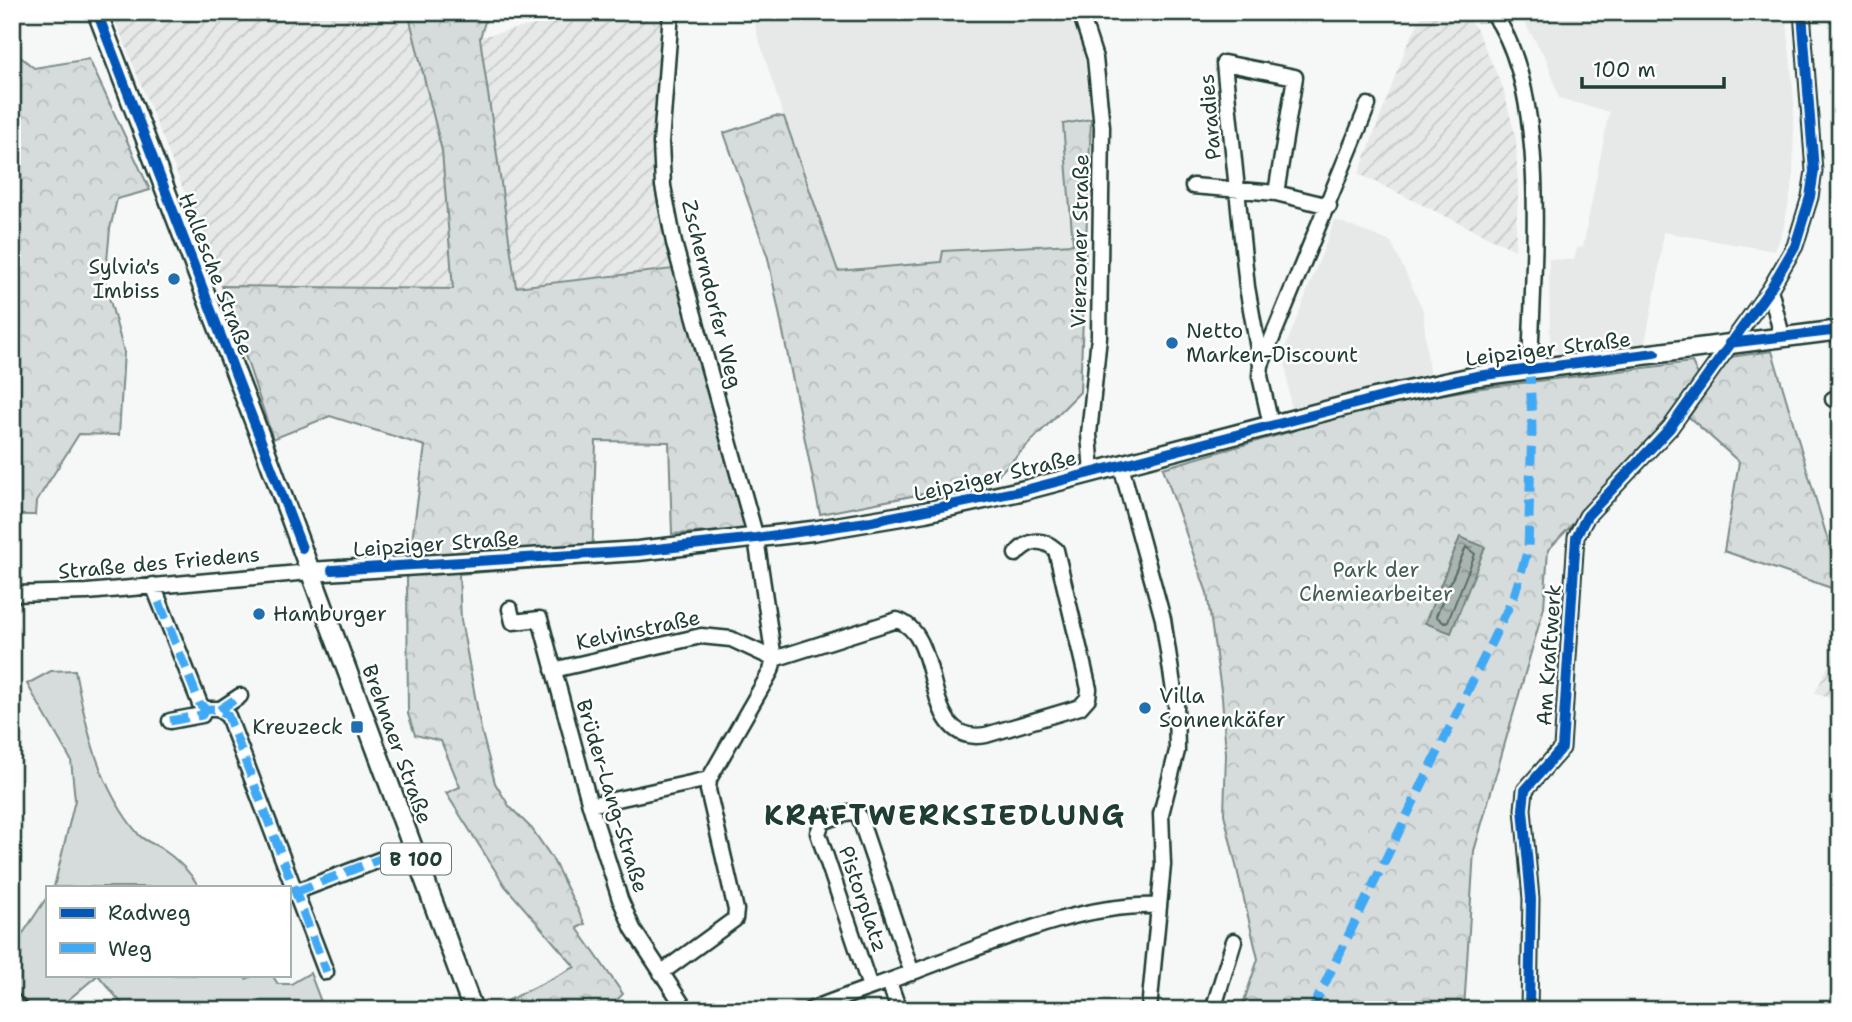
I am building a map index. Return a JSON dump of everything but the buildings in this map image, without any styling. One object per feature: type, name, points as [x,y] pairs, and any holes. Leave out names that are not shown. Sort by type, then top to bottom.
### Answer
[{"type":"main road","name":"Hallesche Straße","points":[[97,12],[310,572]]},
{"type":"main road","name":"Leipziger Straße","points":[[310,572],[638,551],[756,538],[925,512],[1121,466],[1397,393],[1530,369],[1596,363],[1694,347],[1840,330]]},
{"type":"main road","name":"Brehnaer Straße","points":[[310,572],[473,1010]]},
{"type":"street","name":"Zscherndorfer Weg","points":[[671,12],[661,143],[663,186],[674,243],[756,538]]},
{"type":"street","name":"Vierzoner Straße","points":[[1080,12],[1095,58],[1102,127],[1099,337],[1089,434],[1092,473]]},
{"type":"street","points":[[1492,12],[1523,78],[1534,179],[1530,369]]},
{"type":"street","name":"Am Kraftwerk","points":[[1529,1010],[1531,899],[1523,809],[1525,790],[1562,748],[1576,537],[1587,516],[1670,428],[1770,289],[1799,235],[1812,184],[1813,144],[1802,12]]},
{"type":"street","name":"Paradies","points":[[1271,425],[1247,287],[1224,63],[1295,76],[1276,193]]},
{"type":"street","points":[[1261,365],[1329,206],[1368,105]]},
{"type":"street","name":"Paradies","points":[[1193,186],[1276,193],[1329,206]]},
{"type":"street","points":[[1770,289],[1782,337]]},
{"type":"street","points":[[1694,347],[1708,373]]},
{"type":"street","points":[[1121,466],[1163,619],[1176,704],[1177,751],[1161,814],[1163,865],[1149,1010]]},
{"type":"street","points":[[661,973],[735,919],[736,910],[708,790],[709,779],[771,671],[774,659],[756,538]]},
{"type":"street","points":[[774,659],[897,620],[905,623],[918,636],[945,716],[953,729],[962,735],[971,738],[986,735],[1080,707],[1088,698],[1089,689],[1056,550],[1042,541],[1023,545],[1016,554]]},
{"type":"street","name":"Straße des Friedens","points":[[12,594],[310,572]]},
{"type":"street","points":[[153,585],[212,709],[228,716],[326,972]]},
{"type":"street","name":"Brüder-Lang-Straße","points":[[510,609],[513,622],[540,619],[590,805],[633,929],[686,1010]]},
{"type":"street","name":"Kelvinstraße","points":[[553,670],[701,636],[731,639],[774,659]]},
{"type":"street","points":[[170,721],[202,715],[240,696]]},
{"type":"street","points":[[590,805],[709,779]]},
{"type":"street","name":"Pistorplatz","points":[[870,987],[818,833],[822,822],[849,813],[858,814],[860,819],[912,973]]},
{"type":"street","points":[[295,892],[411,848]]},
{"type":"street","points":[[810,1010],[995,942],[1102,909],[1122,905],[1158,906]]},
{"type":"street","points":[[1213,1010],[1234,941]]},
{"type":"street","points":[[890,982],[899,1010]]},
{"type":"street","points":[[12,1000],[21,1010]]},
{"type":"shaded area","points":[[112,12],[408,12],[442,151],[453,289],[222,286]]},
{"type":"shaded area","points":[[592,12],[661,12],[655,155],[662,227],[673,269],[516,287],[480,37]]},
{"type":"shaded area","points":[[754,12],[1068,12],[1084,51],[1091,119],[1063,124],[1074,244],[944,251],[941,262],[838,271],[789,134],[756,30]]},
{"type":"shaded area","points":[[1424,12],[1463,12],[1477,30],[1503,88],[1516,139],[1518,194],[1515,250],[1359,174],[1407,45]]},
{"type":"shaded area","points":[[1518,12],[1786,12],[1794,101],[1793,181],[1783,230],[1775,251],[1663,232],[1658,277],[1645,342],[1560,354],[1550,346],[1549,259],[1574,260],[1577,248],[1583,247],[1609,112],[1559,98],[1547,60]]},
{"type":"shaded area","points":[[1335,220],[1391,242],[1423,310],[1429,374],[1291,408],[1284,351]]},
{"type":"shaded area","points":[[1836,651],[1840,653],[1840,702],[1815,693]]},
{"type":"green space","points":[[408,12],[488,12],[480,38],[516,287],[673,269],[745,530],[672,534],[669,442],[596,441],[592,564],[459,574],[461,620],[481,729],[495,783],[509,806],[532,829],[552,858],[585,924],[577,928],[623,994],[607,1010],[489,1010],[575,967],[505,886],[446,793],[460,787],[441,741],[415,735],[408,714],[407,577],[425,446],[330,416],[273,439],[222,286],[453,289],[442,151]]},
{"type":"green space","points":[[12,50],[34,68],[89,59],[150,190],[117,199],[110,229],[105,282],[124,352],[119,435],[79,434],[36,502],[35,515],[12,515]]},
{"type":"green space","points":[[775,116],[784,117],[838,271],[941,262],[943,251],[1073,244],[1063,124],[1091,119],[1080,392],[993,480],[820,514],[768,258],[724,133]]},
{"type":"green space","points":[[1772,351],[1834,561],[1840,563],[1840,591],[1724,551],[1739,462],[1689,417],[1730,357]]},
{"type":"green space","name":"Park der Chemiearbeiter","points":[[1692,362],[1699,377],[1667,425],[1548,550],[1544,607],[1474,851],[1464,1010],[1241,1010],[1258,959],[1224,814],[1226,754],[1222,697],[1207,593],[1163,468],[1387,404],[1474,389]]},
{"type":"green space","points":[[75,670],[96,757],[125,817],[139,835],[173,857],[198,886],[54,886],[75,800],[71,760],[27,684],[51,671]]},
{"type":"green space","points":[[46,899],[46,976],[97,976],[56,1010],[32,1010],[12,987],[12,950]]},
{"type":"green space","points":[[310,973],[324,1010],[127,1010],[99,976],[244,976],[246,979],[253,976],[273,976],[278,984],[291,984]]},
{"type":"water","points":[[1460,537],[1485,547],[1451,633],[1425,623]]},
{"type":"marked path","points":[[1312,1010],[1514,596],[1528,549],[1532,427],[1530,369]]},
{"type":"marked path","points":[[159,602],[200,704],[205,709],[218,709],[228,716],[326,972]]},
{"type":"marked path","points":[[219,710],[240,696]]},
{"type":"marked path","points":[[170,721],[202,715],[205,709]]},
{"type":"marked path","points":[[295,892],[398,852]]},
{"type":"cycle path","points":[[97,12],[302,548]]},
{"type":"cycle path","points":[[1529,1010],[1531,899],[1523,809],[1525,790],[1562,748],[1576,537],[1587,516],[1670,428],[1770,289],[1795,246],[1810,197],[1814,171],[1802,12]]},
{"type":"cycle path","points":[[1729,343],[1840,330]]},
{"type":"cycle path","points":[[332,570],[638,551],[867,522],[1025,490],[1397,393],[1477,376],[1655,353]]},
{"type":"place","name":"Sylvia's Imbiss","points":[[174,279]]},
{"type":"place","name":"Netto Marken-Discount","points":[[1172,343]]},
{"type":"place","name":"Hamburger","points":[[259,614]]},
{"type":"place","name":"Villa Sonnenkäfer","points":[[1145,708]]},
{"type":"place","name":"Kreuzeck","points":[[357,727]]},
{"type":"district","name":"KRAFTWERKSIEDLUNG","points":[[945,815]]}]
